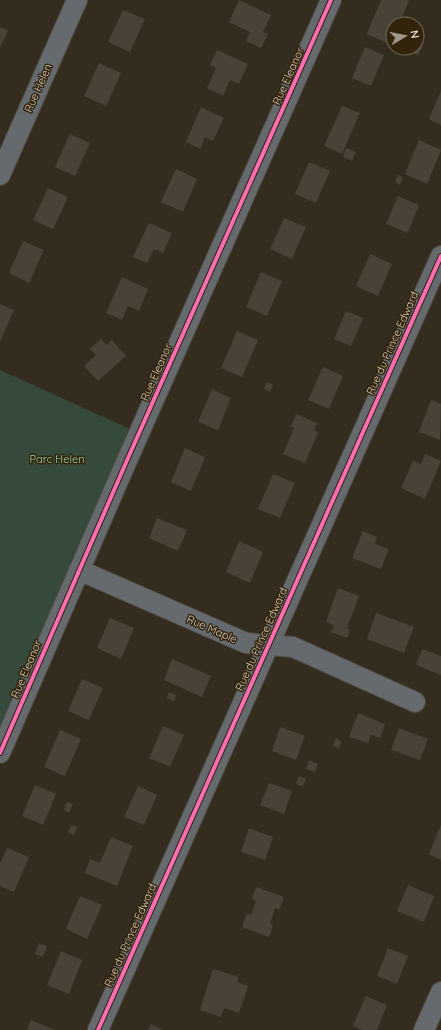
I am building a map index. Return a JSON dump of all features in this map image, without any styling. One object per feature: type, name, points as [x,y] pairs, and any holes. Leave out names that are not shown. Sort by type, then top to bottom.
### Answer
[{"type":"street","name":"Rue Helen","points":[[0,175],[77,0]]},
{"type":"street","name":"Rue Eleanor","points":[[0,753],[168,367],[331,0]]},
{"type":"street","name":"Rue du Prince Edward","points":[[98,1030],[441,256]]},
{"type":"street","name":"Rue Maple","points":[[79,570],[246,643],[293,647],[415,702]]},
{"type":"street","points":[[424,1030],[441,992]]},
{"type":"green space","name":"Parc Helen","points":[[0,370],[132,430],[0,734]]},
{"type":"building","points":[[239,0],[271,15],[263,32],[268,34],[261,48],[246,41],[250,32],[229,22]]},
{"type":"building","points":[[381,0],[409,1],[402,16],[385,16],[385,42],[367,34]]},
{"type":"building","points":[[123,10],[145,19],[130,52],[108,42]]},
{"type":"building","points":[[0,27],[8,31],[0,47]]},
{"type":"building","points":[[365,47],[384,55],[371,86],[352,78]]},
{"type":"building","points":[[217,50],[248,64],[239,84],[230,80],[223,96],[207,88],[216,68],[210,65]]},
{"type":"building","points":[[99,63],[121,73],[106,106],[84,96]]},
{"type":"building","points":[[441,91],[441,125],[429,119]]},
{"type":"building","points":[[342,106],[360,113],[342,154],[324,146]]},
{"type":"building","points":[[201,107],[224,118],[213,141],[205,137],[200,149],[186,142]]},
{"type":"building","points":[[70,134],[90,143],[75,176],[55,167]]},
{"type":"building","points":[[419,140],[441,150],[427,184],[405,174]]},
{"type":"building","points":[[346,148],[356,152],[352,161],[343,157]]},
{"type":"building","points":[[309,162],[330,171],[316,203],[295,194]]},
{"type":"building","points":[[176,169],[197,179],[183,212],[161,202]]},
{"type":"building","points":[[398,175],[403,177],[400,185],[395,182]]},
{"type":"building","points":[[48,188],[68,197],[53,229],[33,220]]},
{"type":"building","points":[[398,196],[419,205],[408,233],[386,224]]},
{"type":"building","points":[[284,218],[306,227],[292,259],[270,249]]},
{"type":"building","points":[[149,223],[172,233],[163,253],[154,249],[147,263],[133,257]]},
{"type":"building","points":[[23,241],[44,250],[29,283],[9,273]]},
{"type":"building","points":[[370,254],[392,264],[378,296],[356,286]]},
{"type":"building","points":[[261,272],[282,281],[267,316],[246,307]]},
{"type":"building","points":[[122,277],[148,289],[139,311],[128,306],[122,320],[106,313]]},
{"type":"building","points":[[0,304],[14,310],[0,342]]},
{"type":"building","points":[[346,311],[363,318],[351,346],[334,339]]},
{"type":"building","points":[[237,331],[258,340],[242,377],[221,368]]},
{"type":"building","points":[[101,339],[106,345],[112,340],[126,356],[98,381],[84,366],[96,355],[90,349]]},
{"type":"building","points":[[323,367],[343,376],[329,409],[308,400]]},
{"type":"building","points":[[267,382],[273,385],[270,392],[264,389]]},
{"type":"building","points":[[212,389],[231,398],[218,430],[198,422]]},
{"type":"building","points":[[431,400],[441,404],[440,440],[419,432]]},
{"type":"building","points":[[296,414],[317,423],[314,430],[318,432],[305,463],[283,454],[294,428],[291,427]]},
{"type":"building","points":[[185,448],[205,457],[191,491],[171,482]]},
{"type":"building","points":[[425,454],[441,461],[425,499],[401,488],[413,461],[421,464]]},
{"type":"building","points":[[273,474],[295,483],[280,518],[258,509]]},
{"type":"building","points":[[157,518],[187,530],[178,551],[149,538]]},
{"type":"building","points":[[363,531],[377,537],[375,544],[389,549],[381,569],[352,558]]},
{"type":"building","points":[[239,541],[263,552],[250,583],[226,572]]},
{"type":"building","points":[[338,588],[359,596],[347,628],[350,629],[347,638],[331,632],[334,625],[326,622]]},
{"type":"building","points":[[376,613],[414,627],[404,653],[367,639]]},
{"type":"building","points":[[110,618],[134,628],[121,659],[97,648]]},
{"type":"building","points":[[422,649],[441,656],[441,675],[416,665]]},
{"type":"building","points":[[172,659],[211,676],[202,697],[164,680]]},
{"type":"building","points":[[82,679],[103,688],[89,720],[68,711]]},
{"type":"building","points":[[169,692],[176,695],[174,701],[167,698]]},
{"type":"building","points":[[358,713],[385,724],[380,738],[371,735],[368,743],[349,737]]},
{"type":"building","points":[[163,726],[184,735],[170,767],[149,758]]},
{"type":"building","points":[[280,727],[305,736],[296,760],[272,751]]},
{"type":"building","points":[[399,728],[428,739],[420,760],[391,750]]},
{"type":"building","points":[[60,730],[81,739],[65,776],[44,767]]},
{"type":"building","points":[[336,738],[341,741],[339,748],[333,746]]},
{"type":"building","points":[[309,760],[318,764],[315,772],[306,769]]},
{"type":"building","points":[[299,776],[306,779],[303,786],[296,784]]},
{"type":"building","points":[[269,783],[292,791],[284,814],[260,805]]},
{"type":"building","points":[[35,785],[56,794],[43,825],[22,816]]},
{"type":"building","points":[[138,786],[157,795],[144,825],[124,817]]},
{"type":"building","points":[[67,802],[73,804],[69,813],[64,810]]},
{"type":"building","points":[[71,825],[77,827],[74,835],[68,832]]},
{"type":"building","points":[[441,825],[441,860],[429,854]]},
{"type":"building","points":[[249,828],[273,837],[265,860],[241,852]]},
{"type":"building","points":[[111,837],[133,846],[117,886],[85,873],[90,859],[100,863]]},
{"type":"building","points":[[7,848],[29,857],[14,892],[0,886],[0,864]]},
{"type":"building","points":[[408,885],[434,896],[424,922],[397,911]]},
{"type":"building","points":[[256,887],[284,897],[279,910],[275,908],[270,924],[273,925],[269,937],[242,927],[247,913],[251,915],[256,901],[252,899]]},
{"type":"building","points":[[80,896],[102,905],[87,939],[66,929]]},
{"type":"building","points":[[39,943],[47,946],[43,957],[35,954]]},
{"type":"building","points":[[388,948],[408,956],[397,984],[377,976]]},
{"type":"building","points":[[61,951],[82,960],[69,994],[47,985]]},
{"type":"building","points":[[213,969],[239,977],[237,982],[248,986],[239,1013],[224,1008],[221,1017],[200,1010]]},
{"type":"building","points":[[366,996],[387,1005],[377,1030],[362,1030],[353,1026]]},
{"type":"building","points":[[31,1020],[55,1030],[27,1030]]},
{"type":"building","points":[[151,1024],[163,1030],[148,1030]]},
{"type":"cycle path","points":[[0,753],[128,458],[331,0]]},
{"type":"cycle path","points":[[98,1030],[441,256]]}]
